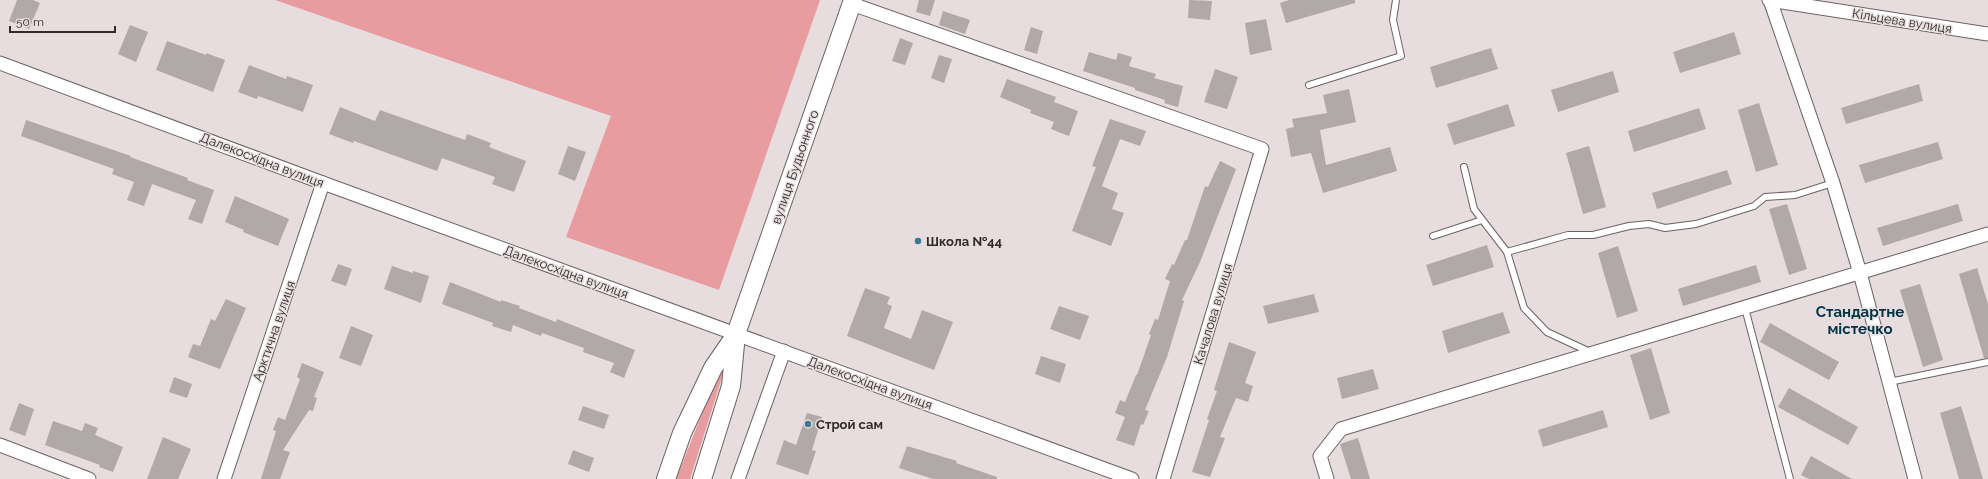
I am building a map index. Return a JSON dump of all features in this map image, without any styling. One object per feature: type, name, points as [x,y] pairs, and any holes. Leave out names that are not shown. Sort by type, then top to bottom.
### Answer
[{"type":"main road","name":"вулиця Будьонного","points":[[702,479],[731,386],[736,334],[853,2]]},
{"type":"main road","name":"вулиця Будьонного","points":[[666,479],[682,433],[713,368],[736,334]]},
{"type":"street","name":"Кільцева вулиця","points":[[1769,0],[1988,34]]},
{"type":"street","points":[[1769,0],[1833,183],[1860,273],[1915,479]]},
{"type":"street","name":"Качалова вулиця","points":[[853,2],[1262,150],[1163,479]]},
{"type":"street","name":"Далекосхідна вулиця","points":[[0,63],[1132,479]]},
{"type":"street","name":"Арктична вулиця","points":[[224,479],[324,183]]},
{"type":"street","points":[[1327,479],[1320,456],[1341,429],[1988,234]]},
{"type":"street","points":[[738,479],[784,351]]},
{"type":"street","points":[[0,446],[90,479]]},
{"type":"lane","points":[[1309,85],[1400,56],[1393,20],[1396,0]]},
{"type":"lane","points":[[1464,167],[1474,209],[1507,252],[1524,308],[1547,332],[1593,354]]},
{"type":"lane","points":[[1507,252],[1568,235],[1593,235],[1629,226],[1649,224],[1665,228],[1696,224],[1754,206],[1765,197],[1795,195],[1833,183]]},
{"type":"lane","points":[[1433,236],[1482,220]]},
{"type":"lane","points":[[1745,308],[1790,479]]},
{"type":"lane","points":[[1890,382],[1988,362]]},
{"type":"shaded area","points":[[275,0],[820,0],[719,290],[566,237],[611,116]]},
{"type":"shaded area","points":[[720,369],[724,371],[690,479],[676,479]]},
{"type":"building","points":[[17,0],[33,0],[40,3],[29,29],[9,21]]},
{"type":"building","points":[[919,0],[935,0],[930,16],[916,12]]},
{"type":"building","points":[[1189,0],[1212,1],[1210,20],[1188,18]]},
{"type":"building","points":[[1289,0],[1355,0],[1355,3],[1286,23],[1280,3]]},
{"type":"building","points":[[943,11],[970,20],[965,34],[939,25]]},
{"type":"building","points":[[1266,19],[1272,50],[1250,55],[1245,23]]},
{"type":"building","points":[[130,25],[148,32],[136,62],[118,54]]},
{"type":"building","points":[[1031,27],[1043,31],[1037,54],[1024,50]]},
{"type":"building","points":[[1734,32],[1741,54],[1680,73],[1673,52]]},
{"type":"building","points":[[900,38],[913,43],[905,65],[892,61]]},
{"type":"building","points":[[167,41],[225,60],[213,92],[156,70]]},
{"type":"building","points":[[1491,48],[1498,69],[1436,88],[1430,67]]},
{"type":"building","points":[[1089,52],[1116,60],[1118,53],[1132,57],[1129,66],[1156,74],[1154,78],[1183,86],[1178,107],[1164,103],[1165,100],[1135,90],[1135,88],[1083,71]]},
{"type":"building","points":[[939,55],[952,59],[944,83],[931,78]]},
{"type":"building","points":[[249,65],[286,79],[287,76],[313,85],[303,112],[258,96],[257,99],[238,92]]},
{"type":"building","points":[[1215,69],[1238,77],[1227,109],[1204,102]]},
{"type":"building","points":[[1613,71],[1619,92],[1558,112],[1551,90]]},
{"type":"building","points":[[1007,79],[1056,97],[1054,102],[1078,111],[1069,136],[1051,129],[1054,122],[1030,113],[1031,110],[1000,97]]},
{"type":"building","points":[[1919,84],[1923,101],[1846,124],[1841,108]]},
{"type":"building","points":[[1349,89],[1356,122],[1320,130],[1326,165],[1390,147],[1397,171],[1323,193],[1311,153],[1291,157],[1286,129],[1294,127],[1292,119],[1327,113],[1323,95]]},
{"type":"building","points":[[1759,103],[1778,165],[1756,172],[1738,110]]},
{"type":"building","points":[[1508,104],[1515,126],[1454,145],[1447,124]]},
{"type":"building","points":[[340,107],[375,121],[380,110],[465,140],[467,134],[491,143],[489,147],[526,161],[514,192],[492,184],[495,177],[442,158],[437,171],[354,141],[353,143],[329,134]]},
{"type":"building","points":[[1699,108],[1706,129],[1634,152],[1628,131]]},
{"type":"building","points":[[1110,119],[1146,131],[1140,146],[1120,139],[1102,186],[1118,193],[1112,209],[1124,213],[1111,246],[1072,231],[1096,167],[1092,166]]},
{"type":"building","points":[[26,120],[131,156],[130,157],[188,178],[187,180],[214,190],[202,224],[188,219],[196,200],[152,184],[144,206],[127,200],[134,182],[112,174],[114,169],[21,136]]},
{"type":"building","points":[[1938,142],[1943,159],[1865,183],[1859,165]]},
{"type":"building","points":[[568,146],[586,152],[575,181],[558,174]]},
{"type":"building","points":[[1589,146],[1606,207],[1583,214],[1566,153]]},
{"type":"building","points":[[1220,161],[1236,169],[1200,262],[1182,300],[1184,301],[1167,357],[1145,410],[1149,411],[1143,425],[1141,424],[1134,446],[1116,440],[1125,417],[1115,413],[1120,400],[1125,402],[1137,375],[1151,335],[1149,334],[1155,319],[1158,320],[1170,281],[1165,279],[1172,264],[1174,265],[1185,240],[1187,240],[1205,186],[1208,187]]},
{"type":"building","points":[[1727,170],[1732,184],[1657,209],[1652,193]]},
{"type":"building","points":[[235,196],[289,219],[278,246],[243,232],[244,230],[225,222]]},
{"type":"building","points":[[1787,204],[1807,269],[1789,275],[1769,209]]},
{"type":"building","points":[[1958,204],[1963,221],[1883,246],[1877,228]]},
{"type":"building","points":[[1487,245],[1494,267],[1433,286],[1426,265]]},
{"type":"building","points":[[1618,246],[1638,311],[1617,318],[1598,253]]},
{"type":"building","points":[[338,264],[352,269],[346,286],[331,281]]},
{"type":"building","points":[[1756,265],[1761,282],[1683,306],[1678,289]]},
{"type":"building","points":[[392,266],[413,273],[413,271],[429,276],[421,303],[384,289]]},
{"type":"building","points":[[1977,268],[1988,304],[1988,358],[1984,358],[1959,274]]},
{"type":"building","points":[[450,282],[501,302],[501,300],[520,306],[519,308],[556,322],[557,319],[635,350],[624,378],[610,372],[614,363],[583,352],[584,348],[542,333],[541,336],[513,325],[511,332],[492,326],[493,323],[442,304]]},
{"type":"building","points":[[1920,284],[1943,360],[1923,367],[1900,290]]},
{"type":"building","points":[[865,288],[890,297],[887,304],[892,306],[884,328],[911,339],[922,310],[953,322],[934,370],[847,336]]},
{"type":"building","points":[[1314,294],[1319,312],[1268,324],[1263,306]]},
{"type":"building","points":[[226,299],[246,308],[220,369],[188,357],[193,344],[200,346],[211,319],[215,321]]},
{"type":"building","points":[[1059,306],[1089,316],[1080,340],[1050,329]]},
{"type":"building","points":[[1503,312],[1510,333],[1448,353],[1442,331]]},
{"type":"building","points":[[1770,323],[1839,362],[1829,380],[1760,342]]},
{"type":"building","points":[[351,326],[373,335],[361,366],[339,358]]},
{"type":"building","points":[[1229,342],[1256,352],[1245,383],[1253,386],[1248,402],[1236,398],[1220,437],[1225,438],[1210,477],[1192,472],[1209,420],[1207,419],[1217,391],[1214,390]]},
{"type":"building","points":[[1651,348],[1670,413],[1650,420],[1630,355]]},
{"type":"building","points":[[1041,356],[1066,364],[1060,383],[1035,374]]},
{"type":"building","points":[[302,363],[324,372],[314,397],[317,398],[313,411],[309,410],[283,450],[290,452],[280,479],[261,479],[276,431],[273,430],[278,417],[285,420],[300,379],[297,377]]},
{"type":"building","points":[[1373,369],[1379,389],[1342,399],[1337,378]]},
{"type":"building","points":[[174,377],[192,384],[187,398],[169,392]]},
{"type":"building","points":[[1789,388],[1858,427],[1848,445],[1778,407]]},
{"type":"building","points":[[19,403],[34,409],[25,436],[9,430]]},
{"type":"building","points":[[583,406],[609,415],[604,429],[578,420]]},
{"type":"building","points":[[1961,406],[1983,479],[1959,479],[1940,413]]},
{"type":"building","points":[[1603,410],[1608,427],[1543,447],[1538,430]]},
{"type":"building","points":[[807,413],[822,417],[812,450],[816,451],[808,475],[776,464],[784,440],[796,445]]},
{"type":"building","points":[[53,421],[82,431],[85,423],[98,428],[95,435],[123,447],[113,472],[99,467],[100,465],[45,445]]},
{"type":"building","points":[[163,437],[191,449],[178,479],[147,479]]},
{"type":"building","points":[[1358,438],[1370,479],[1351,479],[1340,444]]},
{"type":"building","points":[[907,446],[957,461],[956,463],[997,477],[997,479],[933,479],[899,468]]},
{"type":"building","points":[[573,450],[594,458],[589,472],[568,464]]},
{"type":"building","points":[[1811,456],[1852,479],[1809,479],[1801,475]]},
{"type":"place","name":"Школа №44","points":[[918,241]]},
{"type":"place","name":"Строй сам","points":[[808,424]]},
{"type":"district","name":"Стандартне містечко","points":[[1860,320]]}]
